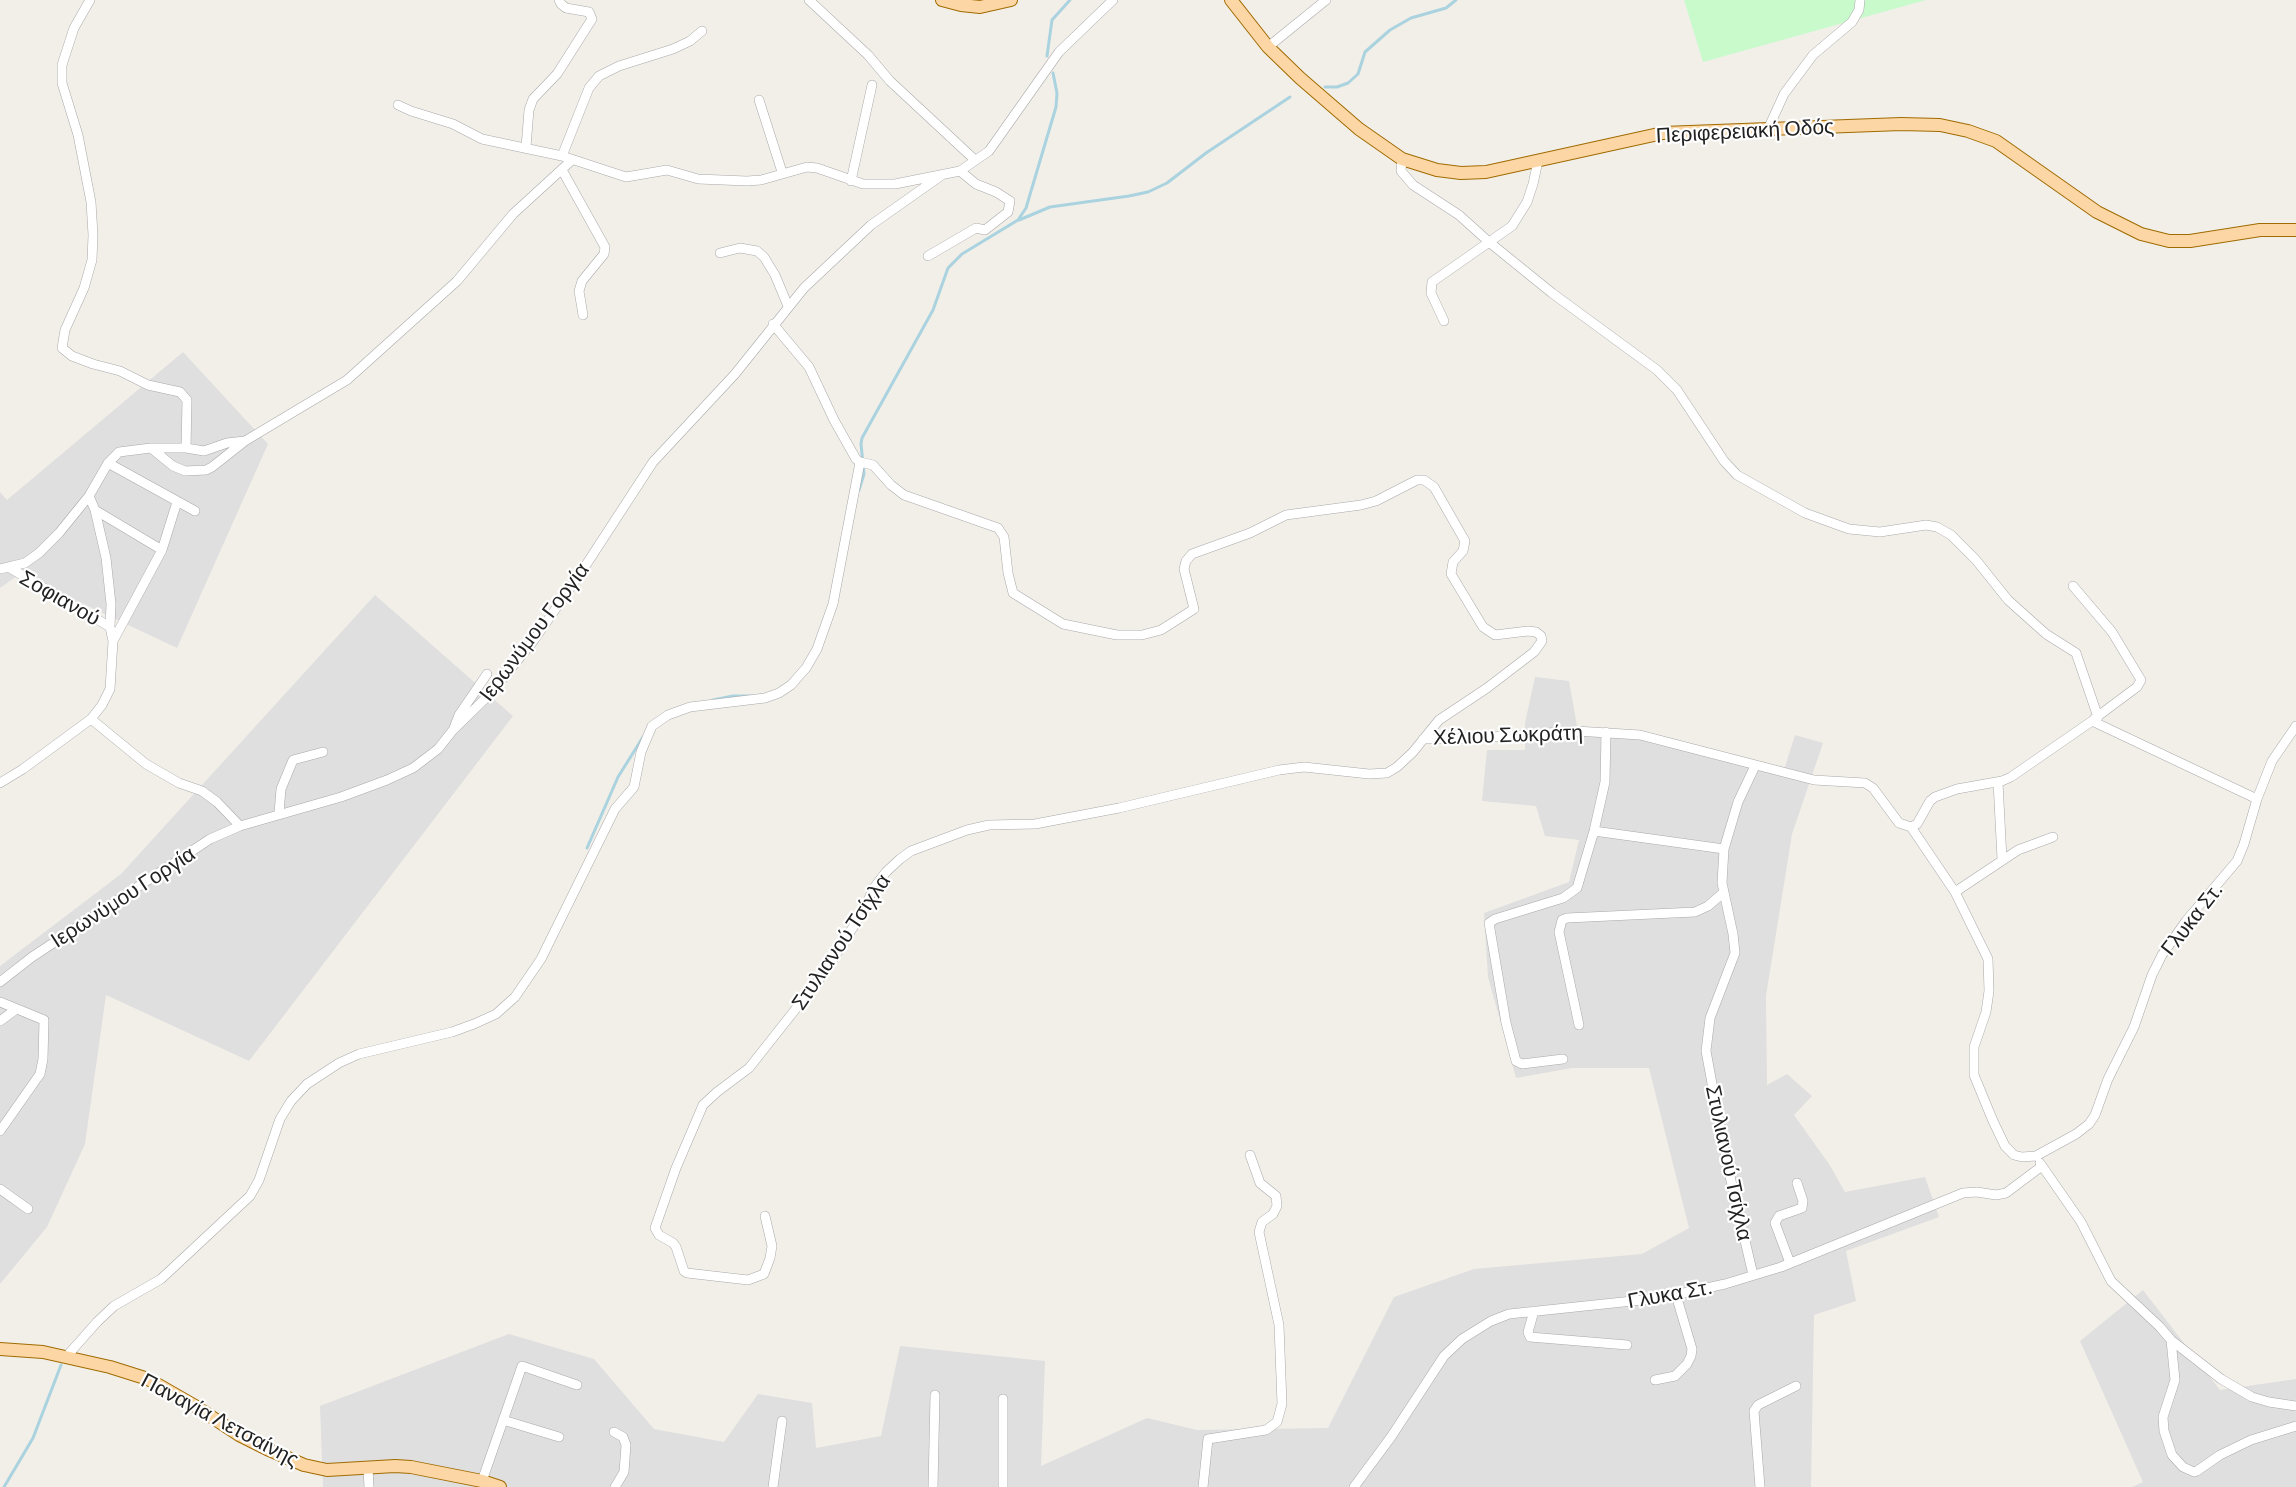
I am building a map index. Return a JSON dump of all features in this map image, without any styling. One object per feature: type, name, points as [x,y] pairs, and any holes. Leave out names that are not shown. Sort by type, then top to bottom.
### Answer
[{"type":"main road","points":[[942,0],[980,7],[1011,0]]},
{"type":"main road","name":"Περιφερειακή Οδός","points":[[1232,0],[1268,47],[1300,78],[1359,129],[1402,159],[1426,168],[1461,173],[1486,172],[1663,133],[1901,124],[1940,125],[1988,137],[2005,145],[2070,194],[2111,220],[2141,234],[2169,240],[2190,241],[2260,230],[2296,230]]},
{"type":"main road","name":"Παναγία Λετσαίνης","points":[[0,1349],[43,1352],[110,1367],[148,1379],[239,1435],[296,1462],[327,1470],[411,1467],[482,1481],[500,1487]]},
{"type":"street","points":[[90,0],[74,28],[62,65],[62,83],[78,135],[86,180],[93,235],[92,260],[84,288],[65,330],[62,348],[72,356],[120,371],[148,385],[180,392],[187,400],[186,448]]},
{"type":"street","points":[[526,147],[529,110],[533,99],[557,74],[592,19],[589,12],[566,8],[559,0]]},
{"type":"street","points":[[808,0],[975,160]]},
{"type":"street","points":[[398,105],[453,124],[482,139],[562,156],[626,177],[667,170],[698,179],[747,181],[761,180],[782,172],[807,167],[817,168],[851,181],[885,186],[960,171],[989,152],[1059,52],[1113,0]]},
{"type":"street","points":[[1268,47],[1326,0]]},
{"type":"street","points":[[1768,129],[1784,94],[1813,55],[1852,22],[1859,10],[1860,0]]},
{"type":"street","points":[[562,156],[589,88],[599,76],[619,66],[673,49],[690,41],[702,31]]},
{"type":"street","points":[[851,181],[872,85]]},
{"type":"street","points":[[759,100],[782,172]]},
{"type":"street","points":[[1402,159],[1401,171],[1413,185],[1459,215],[1561,299],[1657,370],[1677,390],[1724,461],[1737,475],[1805,513],[1849,529],[1880,532],[1926,525],[1945,531],[1976,560],[2008,600],[2038,628],[2074,650],[2095,719],[2257,799]]},
{"type":"street","points":[[151,448],[173,466],[193,472],[212,467],[245,441],[347,380],[457,281],[513,214],[572,160]]},
{"type":"street","points":[[1444,321],[1431,293],[1432,282],[1512,226],[1520,215],[1533,184],[1538,161]]},
{"type":"street","points":[[562,170],[605,247],[604,255],[582,281],[579,291],[583,315]]},
{"type":"street","points":[[928,256],[976,228],[986,230],[1008,212],[1010,201],[976,184],[960,171]]},
{"type":"street","name":"Ιερωνύμου Γοργία","points":[[0,982],[32,957],[210,839],[240,826],[341,797],[395,777],[413,768],[438,748],[491,693],[534,640],[653,462],[735,374],[788,306],[871,225],[942,175]]},
{"type":"street","points":[[720,253],[740,248],[757,251],[764,257],[775,275],[788,306]]},
{"type":"street","points":[[66,1357],[114,1306],[167,1273],[250,1196],[259,1180],[272,1139],[287,1107],[307,1084],[339,1063],[359,1054],[452,1032],[474,1024],[496,1014],[515,997],[541,960],[615,809],[634,787],[641,752],[652,726],[668,715],[690,707],[765,698],[779,693],[791,685],[806,668],[817,649],[833,604],[865,463],[834,420],[809,367],[773,324]]},
{"type":"street","points":[[5,569],[25,563],[59,533],[89,496],[108,463],[119,452],[151,448],[186,448],[204,452],[227,443],[245,441]]},
{"type":"street","points":[[108,463],[195,511]]},
{"type":"street","name":"Χέλιου Σωκράτη","points":[[865,463],[904,495],[998,528],[1005,537],[1010,584],[1017,596],[1063,624],[1117,635],[1142,635],[1154,632],[1193,610],[1184,565],[1188,557],[1197,552],[1250,533],[1286,515],[1361,506],[1417,480],[1424,480],[1434,487],[1466,541],[1462,551],[1453,562],[1452,578],[1483,627],[1495,635],[1532,631],[1539,634],[1542,641],[1534,652],[1487,688],[1439,720],[1423,740]]},
{"type":"street","points":[[0,783],[91,719],[102,705],[110,689],[113,641],[110,627],[111,604],[106,558],[95,510],[89,496]]},
{"type":"street","points":[[113,641],[162,550],[177,502]]},
{"type":"street","points":[[95,510],[162,550]]},
{"type":"street","name":"Σοφιανού","points":[[5,569],[110,627]]},
{"type":"street","points":[[1911,827],[1917,824],[1932,799],[1942,793],[1998,782],[2011,777],[2137,687],[2141,680],[2112,632],[2073,586]]},
{"type":"street","points":[[453,730],[459,715],[487,674]]},
{"type":"street","points":[[91,719],[146,764],[178,783],[202,790],[240,826]]},
{"type":"street","name":"Γλυκα Στ.","points":[[2036,1156],[2085,1128],[2095,1115],[2108,1079],[2134,1026],[2152,975],[2162,955],[2186,921],[2237,861],[2272,761],[2296,726]]},
{"type":"street","name":"Χέλιου Σωκράτη","points":[[1423,740],[1576,731],[1640,735],[1814,780],[1865,783],[1873,788],[1899,823],[1911,827],[1955,892],[1986,954],[1989,969],[1986,1012],[1974,1047],[1974,1075],[2005,1146],[2014,1155],[2036,1156]]},
{"type":"street","points":[[1563,1059],[1522,1064],[1515,1060],[1506,1023],[1489,923],[1573,893],[1579,883],[1594,831],[1606,776],[1606,732]]},
{"type":"street","name":"Στυλιανού Τσίχλα","points":[[765,1216],[772,1246],[770,1258],[764,1274],[748,1280],[687,1273],[684,1271],[676,1247],[659,1235],[655,1228],[675,1168],[704,1105],[749,1068],[825,972],[865,908],[873,889],[886,872],[911,851],[967,830],[989,825],[1046,822],[1119,808],[1279,770],[1304,767],[1382,774],[1397,767],[1423,740]]},
{"type":"street","points":[[279,813],[281,789],[293,760],[323,752]]},
{"type":"street","name":"Στυλιανού Τσίχλα","points":[[1753,1275],[1726,1160],[1706,1051],[1710,1018],[1735,953],[1723,893],[1721,874],[1724,849],[1738,802],[1755,766]]},
{"type":"street","points":[[1998,782],[2002,859]]},
{"type":"street","points":[[1594,831],[1724,849]]},
{"type":"street","points":[[1955,892],[2002,859],[2033,843],[2053,837]]},
{"type":"street","points":[[1579,1025],[1559,932],[1562,920],[1695,912],[1708,906],[1723,893]]},
{"type":"street","points":[[0,1002],[44,1020],[44,1059],[40,1074],[0,1131]]},
{"type":"street","points":[[0,1021],[15,1010]]},
{"type":"street","points":[[1203,1487],[1208,1439],[1266,1430],[1277,1422],[1282,1408],[1279,1325],[1260,1232],[1262,1222],[1273,1214],[1277,1206],[1276,1196],[1260,1183],[1250,1155]]},
{"type":"street","points":[[2036,1156],[2081,1222],[2111,1281],[2171,1340],[2221,1379],[2252,1396],[2269,1402],[2296,1406]]},
{"type":"street","name":"Γλυκα Στ.","points":[[1354,1487],[1391,1437],[1449,1350],[1491,1321],[1509,1314],[1698,1292],[1790,1263],[1963,1193],[1977,1192],[1996,1195],[2006,1193],[2042,1166]]},
{"type":"street","points":[[1790,1263],[1775,1223],[1779,1216],[1802,1208],[1803,1201],[1797,1183]]},
{"type":"street","points":[[0,1189],[28,1209]]},
{"type":"street","points":[[1656,1380],[1675,1376],[1687,1364],[1691,1356],[1692,1349],[1677,1295]]},
{"type":"street","points":[[1534,1311],[1528,1334],[1530,1337],[1628,1345]]},
{"type":"street","points":[[2171,1340],[2175,1380],[2163,1417],[2164,1431],[2172,1455],[2183,1467],[2197,1471],[2220,1455],[2251,1440],[2296,1426]]},
{"type":"street","points":[[482,1481],[522,1366],[577,1385]]},
{"type":"street","points":[[1760,1487],[1754,1411],[1758,1405],[1796,1386]]},
{"type":"street","points":[[933,1487],[935,1395]]},
{"type":"street","points":[[1003,1399],[1003,1487]]},
{"type":"street","points":[[503,1420],[560,1437]]},
{"type":"street","points":[[774,1484],[782,1420]]},
{"type":"street","points":[[614,1431],[625,1439],[626,1445],[624,1472],[615,1487]]},
{"type":"street","points":[[368,1468],[369,1487]]},
{"type":"shaded area","points":[[183,352],[268,444],[177,648],[20,574],[0,588],[0,492],[7,500]]},
{"type":"shaded area","points":[[375,595],[513,716],[249,1061],[106,995],[85,1144],[47,1227],[0,1284],[0,966],[121,874]]},
{"type":"shaded area","points":[[1535,677],[1569,681],[1577,726],[1643,734],[1784,770],[1795,735],[1823,743],[1792,834],[1766,996],[1767,1085],[1787,1074],[1812,1096],[1794,1115],[1829,1164],[1845,1192],[1925,1177],[1939,1217],[1846,1251],[1856,1301],[1814,1315],[1811,1487],[323,1487],[320,1406],[509,1334],[594,1359],[654,1429],[724,1442],[758,1394],[812,1403],[816,1448],[881,1436],[900,1346],[1045,1361],[1041,1466],[1147,1418],[1197,1430],[1328,1428],[1394,1297],[1474,1269],[1642,1254],[1689,1228],[1649,1068],[1572,1068],[1516,1078],[1488,977],[1484,913],[1569,882],[1579,840],[1545,836],[1536,806],[1482,801],[1487,750],[1525,750],[1525,723]]},
{"type":"shaded area","points":[[2143,1290],[2220,1390],[2296,1379],[2296,1487],[2132,1487],[2143,1482],[2080,1341]]},
{"type":"green space","points":[[1684,0],[1926,0],[1703,62]]},
{"type":"waterway","points":[[1047,56],[1052,20],[1070,0]]},
{"type":"waterway","points":[[1325,87],[1337,87],[1348,83],[1358,74],[1365,52],[1390,30],[1411,18],[1446,8],[1456,0]]},
{"type":"waterway","points":[[859,490],[864,474],[862,438],[933,310],[948,268],[962,254],[1018,220],[1026,208],[1056,107],[1057,93],[1053,73]]},
{"type":"waterway","points":[[1019,220],[1050,207],[1148,192],[1167,183],[1206,153],[1290,97]]},
{"type":"waterway","points":[[713,700],[733,696],[751,696]]},
{"type":"waterway","points":[[587,848],[618,777],[643,737]]},
{"type":"waterway","points":[[4,1487],[33,1438],[61,1365]]}]
